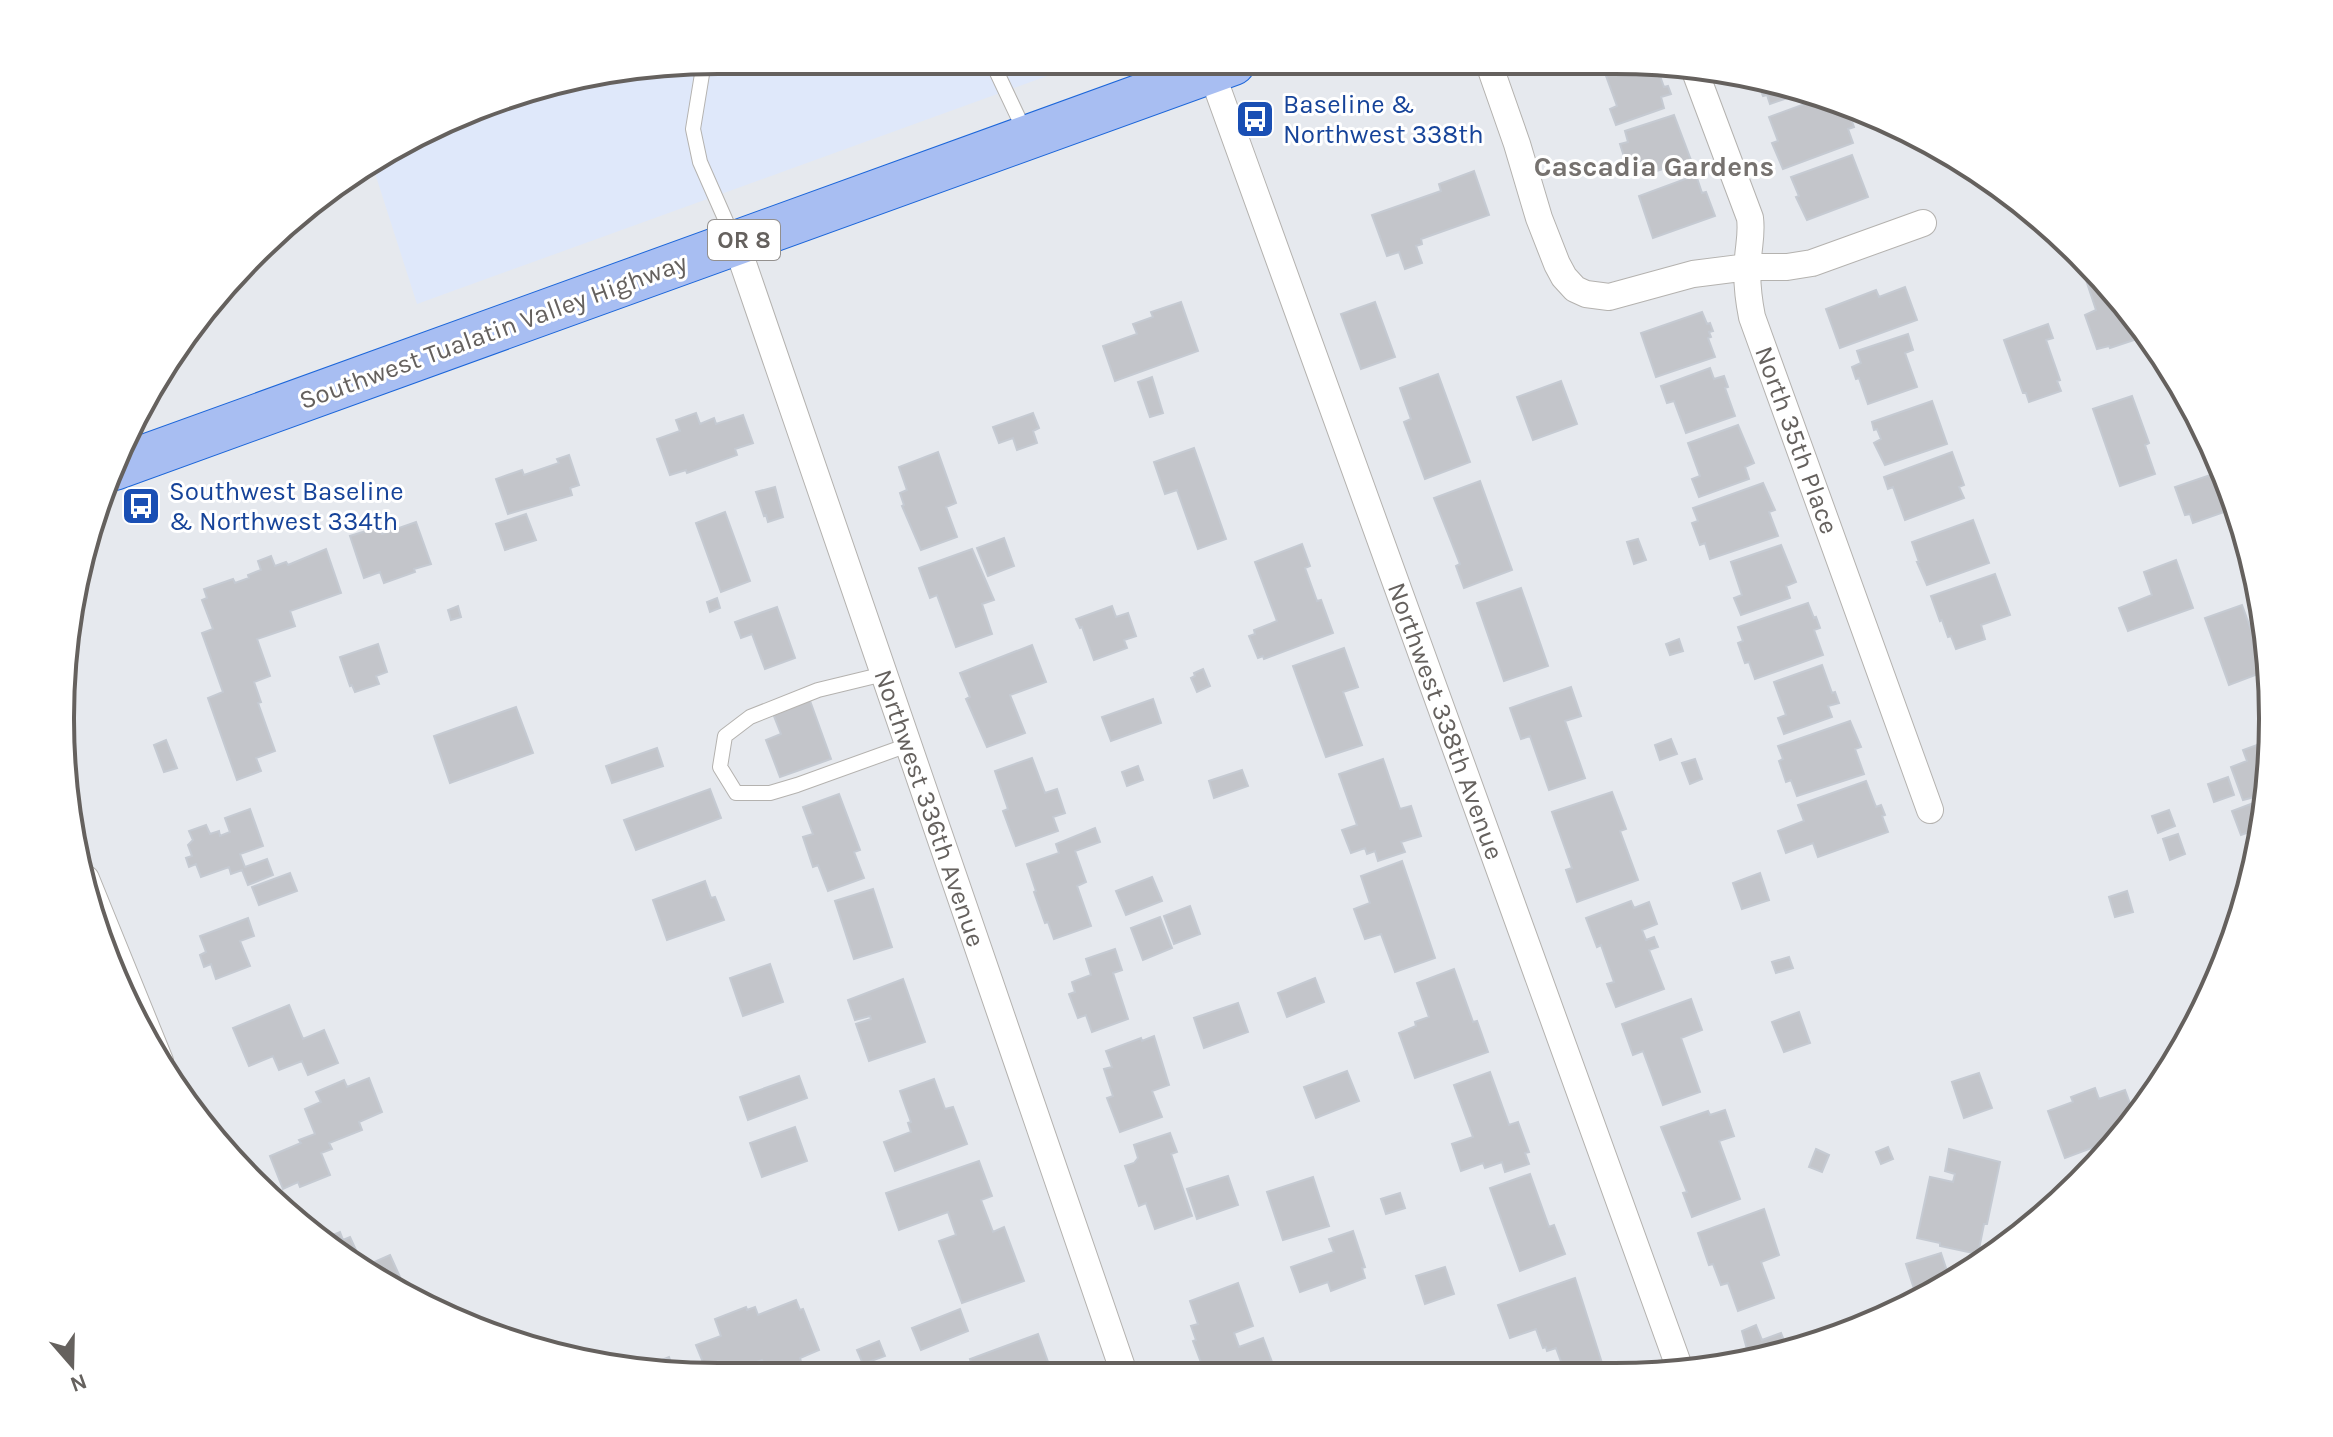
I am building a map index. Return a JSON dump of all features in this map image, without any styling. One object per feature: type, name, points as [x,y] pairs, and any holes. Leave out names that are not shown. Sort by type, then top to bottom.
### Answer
[{"type":"highway","name":"Southwest Tualatin Valley Highway","points":[[127,463],[1028,138],[1151,77],[1172,74]]},
{"type":"street","name":"Northwest 338th Avenue","points":[[1224,74],[1677,1360]]},
{"type":"street","points":[[1492,74],[1543,230],[1564,277],[1575,289],[1586,294],[1609,297],[1673,278],[1748,267],[1787,267],[1812,263],[1923,223]]},
{"type":"street","name":"North 35th Place","points":[[1698,80],[1750,218],[1752,234],[1747,295],[1752,317],[1930,810]]},
{"type":"street","name":"Northwest 336th Avenue","points":[[736,243],[1121,1363]]},
{"type":"lane","points":[[702,74],[693,129],[700,162],[736,243]]},
{"type":"lane","points":[[998,74],[1028,138]]},
{"type":"lane","points":[[884,674],[818,690],[750,717],[725,736],[720,767],[736,793],[770,793],[908,745]]},
{"type":"shaded area","points":[[1053,74],[417,304],[375,173],[433,140],[511,108],[593,86],[676,75]]},
{"type":"building","points":[[1605,74],[1660,75],[1671,94],[1661,97],[1664,108],[1616,125],[1610,109],[1617,106]]},
{"type":"building","points":[[1761,91],[1788,98],[1770,104],[1767,95],[1763,96]]},
{"type":"building","points":[[1806,103],[1822,108],[1851,119],[1854,127],[1848,129],[1853,143],[1783,169],[1772,143],[1778,141],[1769,117]]},
{"type":"building","points":[[1674,115],[1691,160],[1644,175],[1639,159],[1626,163],[1620,144],[1628,142],[1625,131]]},
{"type":"building","points":[[1852,155],[1868,197],[1807,220],[1791,177]]},
{"type":"building","points":[[1474,171],[1489,215],[1421,239],[1422,244],[1416,246],[1422,263],[1405,269],[1399,252],[1387,256],[1372,215],[1441,191],[1439,184]]},
{"type":"building","points":[[1696,175],[1715,216],[1653,238],[1639,196]]},
{"type":"building","points":[[2086,280],[2136,339],[2097,349],[2085,315],[2096,310]]},
{"type":"building","points":[[1905,287],[1917,320],[1840,348],[1826,309],[1876,290],[1879,297]]},
{"type":"building","points":[[1181,302],[1198,351],[1115,381],[1103,346],[1137,334],[1133,324],[1153,317],[1151,312]]},
{"type":"building","points":[[1375,302],[1395,357],[1361,369],[1341,314]]},
{"type":"building","points":[[1702,312],[1713,331],[1709,332],[1711,337],[1708,338],[1715,357],[1656,377],[1641,333]]},
{"type":"building","points":[[2048,324],[2053,338],[2046,340],[2061,391],[2029,402],[2004,340]]},
{"type":"building","points":[[1908,334],[1913,350],[1905,353],[1917,387],[1868,404],[1852,367],[1861,363],[1857,351]]},
{"type":"building","points":[[1710,368],[1714,379],[1724,376],[1735,416],[1686,433],[1674,401],[1667,403],[1661,386]]},
{"type":"building","points":[[1438,374],[1470,462],[1425,479],[1404,422],[1411,419],[1400,388]]},
{"type":"building","points":[[1152,377],[1163,413],[1150,417],[1138,382]]},
{"type":"building","points":[[1561,381],[1577,424],[1533,440],[1517,397]]},
{"type":"building","points":[[2132,396],[2149,443],[2145,445],[2155,474],[2120,486],[2093,409]]},
{"type":"building","points":[[1932,401],[1947,444],[1885,465],[1874,443],[1881,439],[1872,422]]},
{"type":"building","points":[[696,413],[700,424],[714,418],[716,424],[743,415],[753,443],[735,449],[737,455],[687,473],[686,470],[670,475],[657,439],[680,431],[676,420]]},
{"type":"building","points":[[1033,413],[1039,428],[1033,431],[1037,443],[1017,450],[1013,438],[999,443],[993,427]]},
{"type":"building","points":[[1738,425],[1754,463],[1745,467],[1749,479],[1699,497],[1692,479],[1700,476],[1688,443]]},
{"type":"building","points":[[1194,448],[1226,539],[1198,549],[1177,490],[1165,494],[1154,462]]},
{"type":"building","points":[[938,452],[956,503],[946,507],[957,537],[921,550],[902,506],[900,493],[907,490],[899,467]]},
{"type":"building","points":[[1952,452],[1964,485],[1959,487],[1964,498],[1905,520],[1893,487],[1888,489],[1884,477]]},
{"type":"building","points":[[569,455],[579,485],[570,488],[572,495],[508,514],[496,479],[522,470],[524,475],[559,463],[557,459]]},
{"type":"building","points":[[2211,475],[2225,512],[2193,523],[2190,514],[2185,515],[2175,487]]},
{"type":"building","points":[[1480,481],[1512,570],[1464,588],[1456,566],[1460,564],[1434,498]]},
{"type":"building","points":[[1763,483],[1775,510],[1769,512],[1778,536],[1710,559],[1705,543],[1700,545],[1692,523],[1698,521],[1693,508]]},
{"type":"building","points":[[775,487],[783,517],[768,522],[756,492]]},
{"type":"building","points":[[725,512],[750,581],[721,592],[696,523]]},
{"type":"building","points":[[526,514],[536,540],[505,550],[496,524]]},
{"type":"building","points":[[1973,520],[1989,563],[1927,585],[1912,542]]},
{"type":"building","points":[[416,522],[431,564],[384,583],[380,572],[364,578],[350,536],[379,527],[382,534]]},
{"type":"building","points":[[1004,538],[1014,566],[988,576],[977,548]]},
{"type":"building","points":[[1638,539],[1646,560],[1634,564],[1627,542]]},
{"type":"building","points":[[1302,544],[1310,566],[1305,568],[1333,633],[1264,659],[1263,656],[1258,658],[1249,636],[1255,634],[1254,630],[1277,621],[1255,562]]},
{"type":"building","points":[[1781,545],[1796,582],[1786,586],[1790,598],[1741,615],[1734,598],[1742,595],[1731,562]]},
{"type":"building","points":[[326,549],[341,593],[290,611],[295,626],[257,639],[270,676],[254,682],[275,751],[256,758],[261,771],[237,780],[208,698],[223,692],[202,633],[213,629],[202,600],[207,598],[204,589],[233,579],[235,583],[249,578],[248,575],[261,570],[258,561],[271,556],[275,566],[286,562],[288,565]]},
{"type":"building","points":[[972,549],[994,600],[982,604],[992,634],[956,647],[937,595],[930,598],[919,568]]},
{"type":"building","points":[[2176,560],[2193,608],[2128,631],[2119,608],[2152,595],[2144,572]]},
{"type":"building","points":[[1995,574],[2010,615],[1981,625],[1985,639],[1956,649],[1940,621],[1931,596]]},
{"type":"building","points":[[1521,588],[1548,666],[1504,681],[1477,603]]},
{"type":"building","points":[[717,598],[720,608],[710,612],[707,602]]},
{"type":"building","points":[[1808,603],[1820,628],[1814,630],[1823,655],[1755,679],[1738,643],[1743,641],[1738,627]]},
{"type":"building","points":[[2242,605],[2253,636],[2258,674],[2229,685],[2205,618]]},
{"type":"building","points":[[458,606],[461,617],[451,620],[448,610]]},
{"type":"building","points":[[1112,606],[1116,617],[1128,613],[1136,636],[1124,640],[1127,648],[1094,660],[1076,619]]},
{"type":"building","points":[[777,607],[795,658],[765,669],[752,634],[741,638],[735,622]]},
{"type":"building","points":[[1679,639],[1683,651],[1670,655],[1666,644]]},
{"type":"building","points":[[378,644],[387,672],[376,676],[379,684],[355,692],[340,657]]},
{"type":"building","points":[[1032,645],[1046,682],[1010,695],[1025,733],[987,747],[966,699],[970,697],[960,673]]},
{"type":"building","points":[[1344,648],[1358,687],[1343,692],[1362,745],[1326,757],[1293,666]]},
{"type":"building","points":[[1822,665],[1839,703],[1828,706],[1832,717],[1784,734],[1778,718],[1786,715],[1774,682]]},
{"type":"building","points":[[1203,669],[1210,686],[1197,692],[1191,678]]},
{"type":"building","points":[[1571,687],[1581,716],[1565,721],[1585,778],[1549,790],[1530,736],[1521,739],[1510,708]]},
{"type":"building","points":[[809,698],[831,759],[780,777],[766,740],[781,734],[772,711]]},
{"type":"building","points":[[1153,699],[1161,723],[1111,741],[1102,717]]},
{"type":"building","points":[[516,707],[533,753],[450,783],[434,736]]},
{"type":"building","points":[[1850,721],[1861,747],[1855,749],[1864,774],[1797,796],[1791,780],[1786,782],[1778,746]]},
{"type":"building","points":[[1671,739],[1677,754],[1660,760],[1655,745]]},
{"type":"building","points":[[166,740],[177,768],[164,772],[154,745]]},
{"type":"building","points":[[2258,745],[2254,797],[2243,800],[2231,767],[2247,761],[2243,750]]},
{"type":"building","points":[[657,748],[663,766],[612,783],[606,766]]},
{"type":"building","points":[[1032,758],[1045,793],[1057,789],[1065,813],[1053,817],[1058,831],[1016,846],[1003,811],[1008,809],[995,771]]},
{"type":"building","points":[[1383,759],[1400,809],[1411,806],[1421,836],[1401,842],[1405,852],[1378,861],[1375,851],[1367,854],[1365,848],[1351,853],[1342,830],[1357,825],[1339,774]]},
{"type":"building","points":[[1695,759],[1702,779],[1690,784],[1682,763]]},
{"type":"building","points":[[1138,766],[1143,780],[1127,786],[1122,772]]},
{"type":"building","points":[[1242,770],[1248,786],[1214,798],[1209,781]]},
{"type":"building","points":[[2228,777],[2234,795],[2214,802],[2208,784]]},
{"type":"building","points":[[1866,781],[1876,807],[1881,805],[1888,832],[1818,857],[1813,843],[1786,853],[1778,831],[1804,821],[1798,805]]},
{"type":"building","points":[[710,789],[721,818],[636,850],[624,820]]},
{"type":"building","points":[[1612,792],[1626,829],[1620,831],[1638,880],[1577,902],[1566,870],[1572,868],[1552,812]]},
{"type":"building","points":[[839,794],[860,850],[854,852],[864,878],[828,891],[818,865],[813,867],[803,837],[813,834],[803,807]]},
{"type":"building","points":[[2253,803],[2249,832],[2241,835],[2232,811]]},
{"type":"building","points":[[250,809],[263,846],[240,854],[245,867],[267,859],[273,875],[248,885],[242,870],[231,874],[229,867],[201,877],[196,864],[189,867],[186,858],[192,856],[188,845],[193,840],[189,831],[206,825],[210,834],[219,831],[220,836],[230,832],[225,818]]},
{"type":"building","points":[[2169,810],[2175,826],[2158,833],[2152,816]]},
{"type":"building","points":[[1095,828],[1100,842],[1075,851],[1086,882],[1077,886],[1091,926],[1054,939],[1048,922],[1045,923],[1027,864],[1059,853],[1056,844]]},
{"type":"building","points":[[2178,834],[2185,854],[2170,860],[2163,839]]},
{"type":"building","points":[[1402,861],[1435,958],[1395,972],[1381,934],[1365,939],[1354,909],[1370,903],[1361,876]]},
{"type":"building","points":[[290,873],[297,891],[259,905],[252,887]]},
{"type":"building","points":[[1760,873],[1769,900],[1742,909],[1733,883]]},
{"type":"building","points":[[1152,877],[1162,901],[1126,915],[1116,891]]},
{"type":"building","points":[[705,881],[724,920],[667,940],[653,900]]},
{"type":"building","points":[[873,889],[892,947],[854,959],[835,901]]},
{"type":"building","points":[[2127,891],[2133,912],[2115,917],[2109,897]]},
{"type":"building","points":[[1631,901],[1634,908],[1649,902],[1657,924],[1642,930],[1646,940],[1654,937],[1658,947],[1649,950],[1664,989],[1616,1007],[1607,984],[1614,982],[1601,945],[1597,947],[1586,918]]},
{"type":"building","points":[[1190,906],[1200,934],[1174,944],[1164,916]]},
{"type":"building","points":[[1160,917],[1172,948],[1143,960],[1131,928]]},
{"type":"building","points":[[248,918],[254,936],[240,941],[250,966],[216,979],[211,964],[204,967],[200,955],[206,952],[200,936]]},
{"type":"building","points":[[1115,949],[1122,970],[1113,973],[1128,1019],[1092,1032],[1086,1015],[1078,1018],[1069,994],[1075,992],[1072,982],[1091,975],[1086,959]]},
{"type":"building","points":[[1789,957],[1793,968],[1776,973],[1772,962]]},
{"type":"building","points":[[770,964],[783,1002],[743,1016],[730,978]]},
{"type":"building","points":[[1454,969],[1473,1022],[1477,1021],[1488,1052],[1415,1078],[1399,1033],[1429,1017],[1417,983]]},
{"type":"building","points":[[1315,978],[1324,1002],[1287,1017],[1278,993]]},
{"type":"building","points":[[903,979],[925,1042],[869,1061],[856,1024],[871,1019],[870,1016],[855,1020],[848,1000]]},
{"type":"building","points":[[1691,999],[1702,1030],[1681,1038],[1700,1092],[1663,1105],[1643,1051],[1633,1055],[1622,1024]]},
{"type":"building","points":[[1238,1003],[1248,1032],[1204,1048],[1194,1018]]},
{"type":"building","points":[[289,1005],[303,1039],[324,1030],[338,1063],[308,1075],[302,1061],[279,1070],[273,1056],[249,1066],[233,1028]]},
{"type":"building","points":[[1799,1012],[1810,1043],[1784,1052],[1772,1022]]},
{"type":"building","points":[[1154,1036],[1169,1085],[1152,1091],[1162,1117],[1120,1132],[1107,1098],[1113,1096],[1104,1069],[1112,1067],[1106,1051]]},
{"type":"building","points":[[1347,1071],[1359,1101],[1316,1118],[1304,1087]]},
{"type":"building","points":[[1490,1072],[1509,1125],[1518,1122],[1529,1152],[1525,1153],[1529,1164],[1505,1172],[1502,1162],[1485,1168],[1483,1163],[1461,1171],[1452,1144],[1473,1137],[1454,1085]]},
{"type":"building","points":[[1979,1073],[1992,1108],[1964,1118],[1952,1082]]},
{"type":"building","points":[[799,1076],[807,1098],[748,1120],[740,1097]]},
{"type":"building","points":[[369,1078],[382,1112],[359,1122],[362,1130],[329,1143],[332,1149],[321,1153],[330,1175],[300,1187],[298,1182],[283,1189],[270,1156],[315,1134],[305,1109],[321,1102],[316,1092],[344,1080],[347,1087]]},
{"type":"building","points":[[934,1079],[945,1109],[953,1107],[967,1144],[895,1171],[884,1142],[911,1132],[908,1123],[911,1122],[900,1091]]},
{"type":"building","points":[[2095,1088],[2099,1099],[2125,1090],[2130,1105],[2096,1146],[2065,1158],[2048,1111],[2073,1102],[2071,1097]]},
{"type":"building","points":[[1725,1110],[1734,1136],[1719,1141],[1740,1199],[1692,1217],[1683,1193],[1687,1192],[1661,1127],[1708,1111],[1710,1115]]},
{"type":"building","points":[[795,1127],[807,1161],[762,1177],[750,1143]]},
{"type":"building","points":[[1170,1133],[1177,1152],[1171,1154],[1192,1216],[1155,1229],[1146,1203],[1139,1206],[1125,1166],[1138,1158],[1134,1145]]},
{"type":"building","points":[[1888,1147],[1893,1159],[1881,1164],[1876,1152]]},
{"type":"building","points":[[1816,1149],[1829,1155],[1822,1172],[1809,1167]]},
{"type":"building","points":[[1949,1149],[2000,1162],[1987,1224],[1984,1224],[1979,1250],[1974,1253],[1917,1238],[1930,1177],[1953,1182],[1955,1174],[1945,1171]]},
{"type":"building","points":[[979,1161],[992,1196],[981,1200],[993,1232],[1004,1227],[1024,1281],[962,1303],[939,1241],[956,1235],[948,1212],[899,1230],[886,1193]]},
{"type":"building","points":[[1530,1174],[1549,1227],[1554,1225],[1565,1254],[1520,1271],[1490,1188]]},
{"type":"building","points":[[1228,1176],[1238,1205],[1197,1219],[1187,1189]]},
{"type":"building","points":[[1313,1177],[1329,1226],[1283,1240],[1267,1192]]},
{"type":"building","points":[[1400,1193],[1405,1208],[1386,1214],[1381,1199]]},
{"type":"building","points":[[1764,1209],[1779,1255],[1761,1262],[1774,1298],[1738,1311],[1728,1283],[1721,1285],[1713,1264],[1709,1265],[1698,1233]]},
{"type":"building","points":[[1353,1231],[1365,1267],[1362,1268],[1365,1278],[1331,1291],[1328,1282],[1300,1292],[1291,1267],[1334,1252],[1329,1239]]},
{"type":"building","points":[[340,1232],[343,1240],[350,1237],[356,1250],[355,1250],[333,1235]]},
{"type":"building","points":[[1941,1253],[1947,1271],[1914,1289],[1906,1264]]},
{"type":"building","points":[[390,1255],[400,1277],[396,1277],[373,1262]]},
{"type":"building","points":[[1445,1267],[1454,1294],[1425,1304],[1416,1276]]},
{"type":"building","points":[[1575,1278],[1602,1363],[1562,1363],[1556,1348],[1547,1351],[1546,1347],[1543,1348],[1536,1329],[1510,1338],[1498,1305]]},
{"type":"building","points":[[1238,1283],[1253,1326],[1234,1333],[1239,1347],[1263,1338],[1272,1362],[1201,1363],[1193,1341],[1196,1340],[1191,1326],[1198,1324],[1190,1301]]},
{"type":"building","points":[[796,1300],[800,1310],[803,1309],[819,1350],[800,1358],[798,1363],[763,1363],[762,1360],[754,1363],[703,1363],[696,1345],[721,1336],[715,1319],[746,1307],[747,1310],[755,1307],[758,1315]]},
{"type":"building","points":[[960,1309],[968,1331],[921,1350],[912,1328]]},
{"type":"building","points":[[1756,1325],[1762,1340],[1781,1333],[1784,1340],[1747,1349],[1742,1331]]},
{"type":"building","points":[[1038,1334],[1048,1363],[971,1363],[970,1359]]},
{"type":"building","points":[[879,1341],[885,1356],[863,1363],[857,1350]]},
{"type":"place","name":"Baseline & Northwest 338th","points":[[1255,119]]},
{"type":"place","name":"Southwest Baseline & Northwest 334th","points":[[141,506]]},
{"type":"district","name":"Cascadia Gardens","points":[[1654,166]]}]
